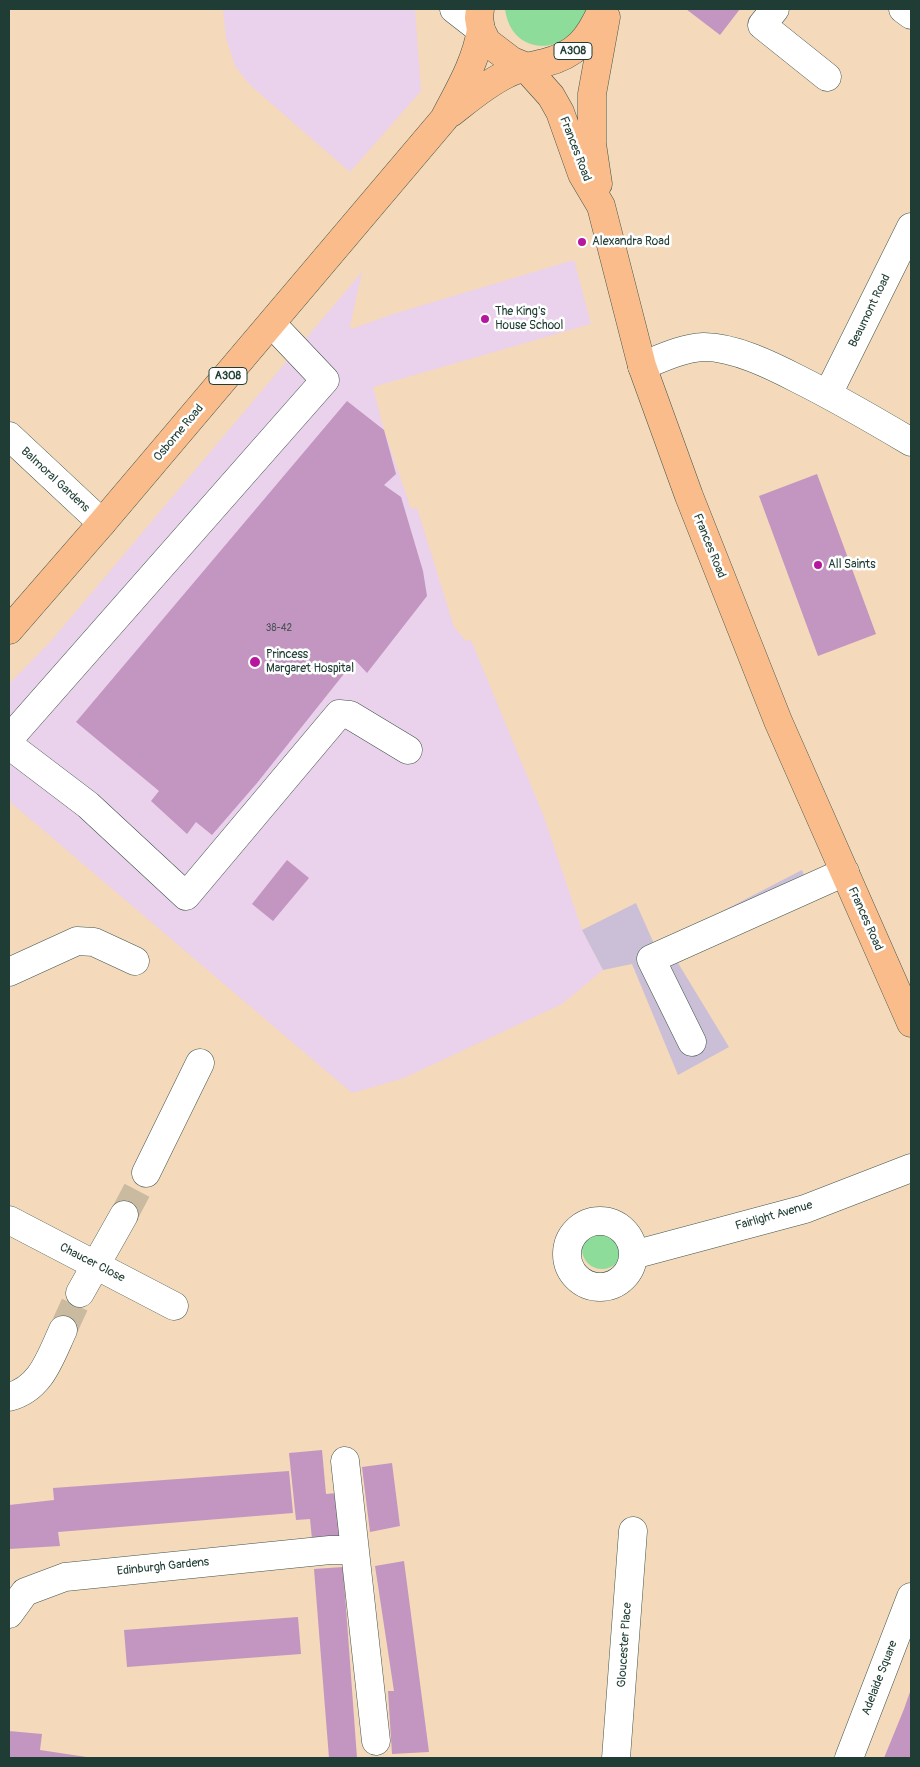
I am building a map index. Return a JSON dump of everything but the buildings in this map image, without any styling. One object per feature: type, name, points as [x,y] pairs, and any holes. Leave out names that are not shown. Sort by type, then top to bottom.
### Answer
[{"type":"main road","name":"Osborne Road","points":[[9,630],[272,324],[444,119],[493,81],[524,66],[554,60],[579,47],[588,36],[602,9]]},
{"type":"main road","points":[[601,206],[592,144],[591,120],[596,67],[608,9]]},
{"type":"main road","name":"Frances Road","points":[[481,19],[487,42],[512,62],[524,66],[551,96],[560,112],[582,174],[601,206],[642,366],[689,496],[778,722],[911,1022]]},
{"type":"main road","name":"Osborne Road","points":[[444,119],[474,60],[479,45],[481,19]]},
{"type":"street","points":[[454,9],[481,19]]},
{"type":"street","points":[[775,9],[762,25],[828,77]]},
{"type":"street","points":[[903,9],[911,15]]},
{"type":"street","name":"Beaumont Road","points":[[828,394],[911,228]]},
{"type":"street","points":[[9,739],[325,380],[272,324]]},
{"type":"street","points":[[642,366],[683,350],[706,347],[733,352],[762,361],[828,394],[911,442]]},
{"type":"street","name":"Balmoral Gardens","points":[[9,436],[102,523]]},
{"type":"street","points":[[9,745],[88,805],[186,896],[339,714],[350,715],[408,750]]},
{"type":"street","points":[[692,1042],[651,960],[845,872]]},
{"type":"street","points":[[9,972],[77,941],[94,942],[135,961]]},
{"type":"street","points":[[146,1172],[200,1063]]},
{"type":"street","name":"Fairlight Avenue","points":[[633,1255],[804,1209],[911,1168]]},
{"type":"street","points":[[80,1294],[124,1215]]},
{"type":"street","name":"Chaucer Close","points":[[9,1220],[174,1306]]},
{"type":"street","points":[[9,1397],[22,1394],[36,1382],[47,1365],[63,1330]]},
{"type":"street","points":[[345,1461],[342,1550],[376,1741]]},
{"type":"street","name":"Gloucester Place","points":[[616,1758],[633,1531]]},
{"type":"street","name":"Edinburgh Gardens","points":[[9,1614],[25,1592],[65,1577],[342,1550]]},
{"type":"street","name":"Adelaide Square","points":[[849,1758],[911,1600]]},
{"type":"shaded area","points":[[223,9],[415,10],[421,91],[350,172],[250,85],[235,66],[226,38]]},
{"type":"shaded area","name":"Princess Margaret Hospital","points":[[574,260],[591,324],[373,387],[384,430],[411,509],[417,508],[454,627],[466,641],[471,640],[544,817],[582,930],[603,970],[562,1004],[404,1078],[352,1093],[9,801],[9,684],[51,641],[362,272],[350,326],[351,329],[393,314]]},
{"type":"shaded area","points":[[802,870],[811,893],[678,963],[729,1047],[678,1075],[632,964],[603,970],[582,930],[636,903],[655,946]]},
{"type":"green space","points":[[505,9],[588,9],[581,24],[570,36],[557,43],[544,46],[531,44],[519,37],[510,26]]},
{"type":"green space","points":[[602,1229],[616,1235],[622,1249],[616,1263],[602,1269],[588,1263],[582,1249],[588,1235]]},
{"type":"tunnel","points":[[124,1215],[146,1173]]},
{"type":"tunnel","points":[[63,1330],[80,1293]]},
{"type":"place","name":"Alexandra Road","points":[[582,242]]},
{"type":"place","name":"The King's House School","points":[[485,319]]},
{"type":"place","name":"All Saints","points":[[818,565]]},
{"type":"place","name":"Princess Margaret Hospital","points":[[255,662]]}]
